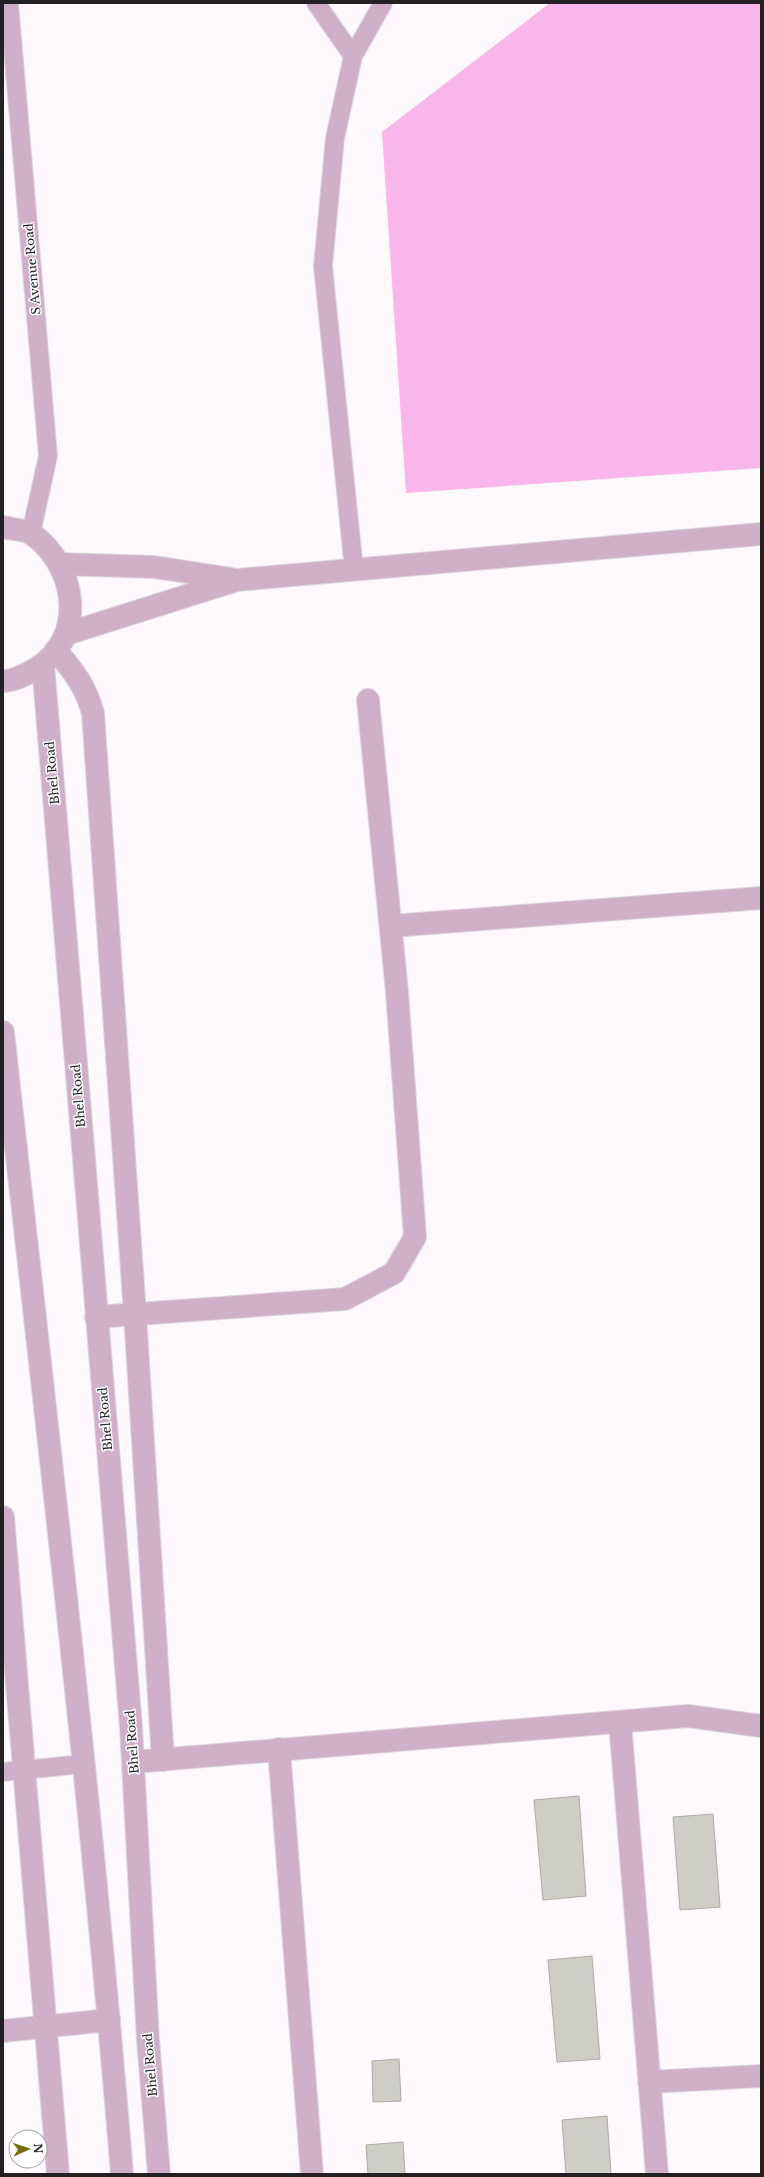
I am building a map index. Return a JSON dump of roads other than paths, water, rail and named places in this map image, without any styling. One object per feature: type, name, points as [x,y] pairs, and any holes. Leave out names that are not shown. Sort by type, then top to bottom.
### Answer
[{"type":"street","points":[[3,527],[31,534],[60,564],[154,567],[237,580],[761,534]]},
{"type":"street","name":"Bhel Road","points":[[60,564],[70,593],[71,610],[55,649],[96,1317],[133,1762],[148,2040],[159,2174]]},
{"type":"street","points":[[3,681],[26,675],[55,649],[237,580]]},
{"type":"street","points":[[55,649],[80,679],[88,693],[93,712],[135,1314],[163,1760]]},
{"type":"street","points":[[96,1317],[345,1299],[394,1273],[415,1237],[390,926],[368,700]]},
{"type":"street","points":[[390,926],[761,898]]},
{"type":"street","points":[[3,1032],[83,1764],[109,2020],[122,2174]]},
{"type":"street","points":[[3,1517],[13,1771],[46,2028],[58,2174]]},
{"type":"street","points":[[133,1762],[688,1716],[761,1726]]},
{"type":"street","points":[[620,1722],[657,2174]]},
{"type":"street","points":[[279,1749],[312,2174]]},
{"type":"street","points":[[3,2031],[46,2028],[109,2020]]},
{"type":"street","points":[[649,2082],[761,2076]]},
{"type":"lane","name":"S Avenue Road","points":[[9,3],[48,456],[31,534]]},
{"type":"lane","points":[[316,3],[353,56]]},
{"type":"lane","points":[[354,570],[323,266],[335,138],[353,56],[383,3]]},
{"type":"lane","points":[[13,1771],[83,1764]]}]
